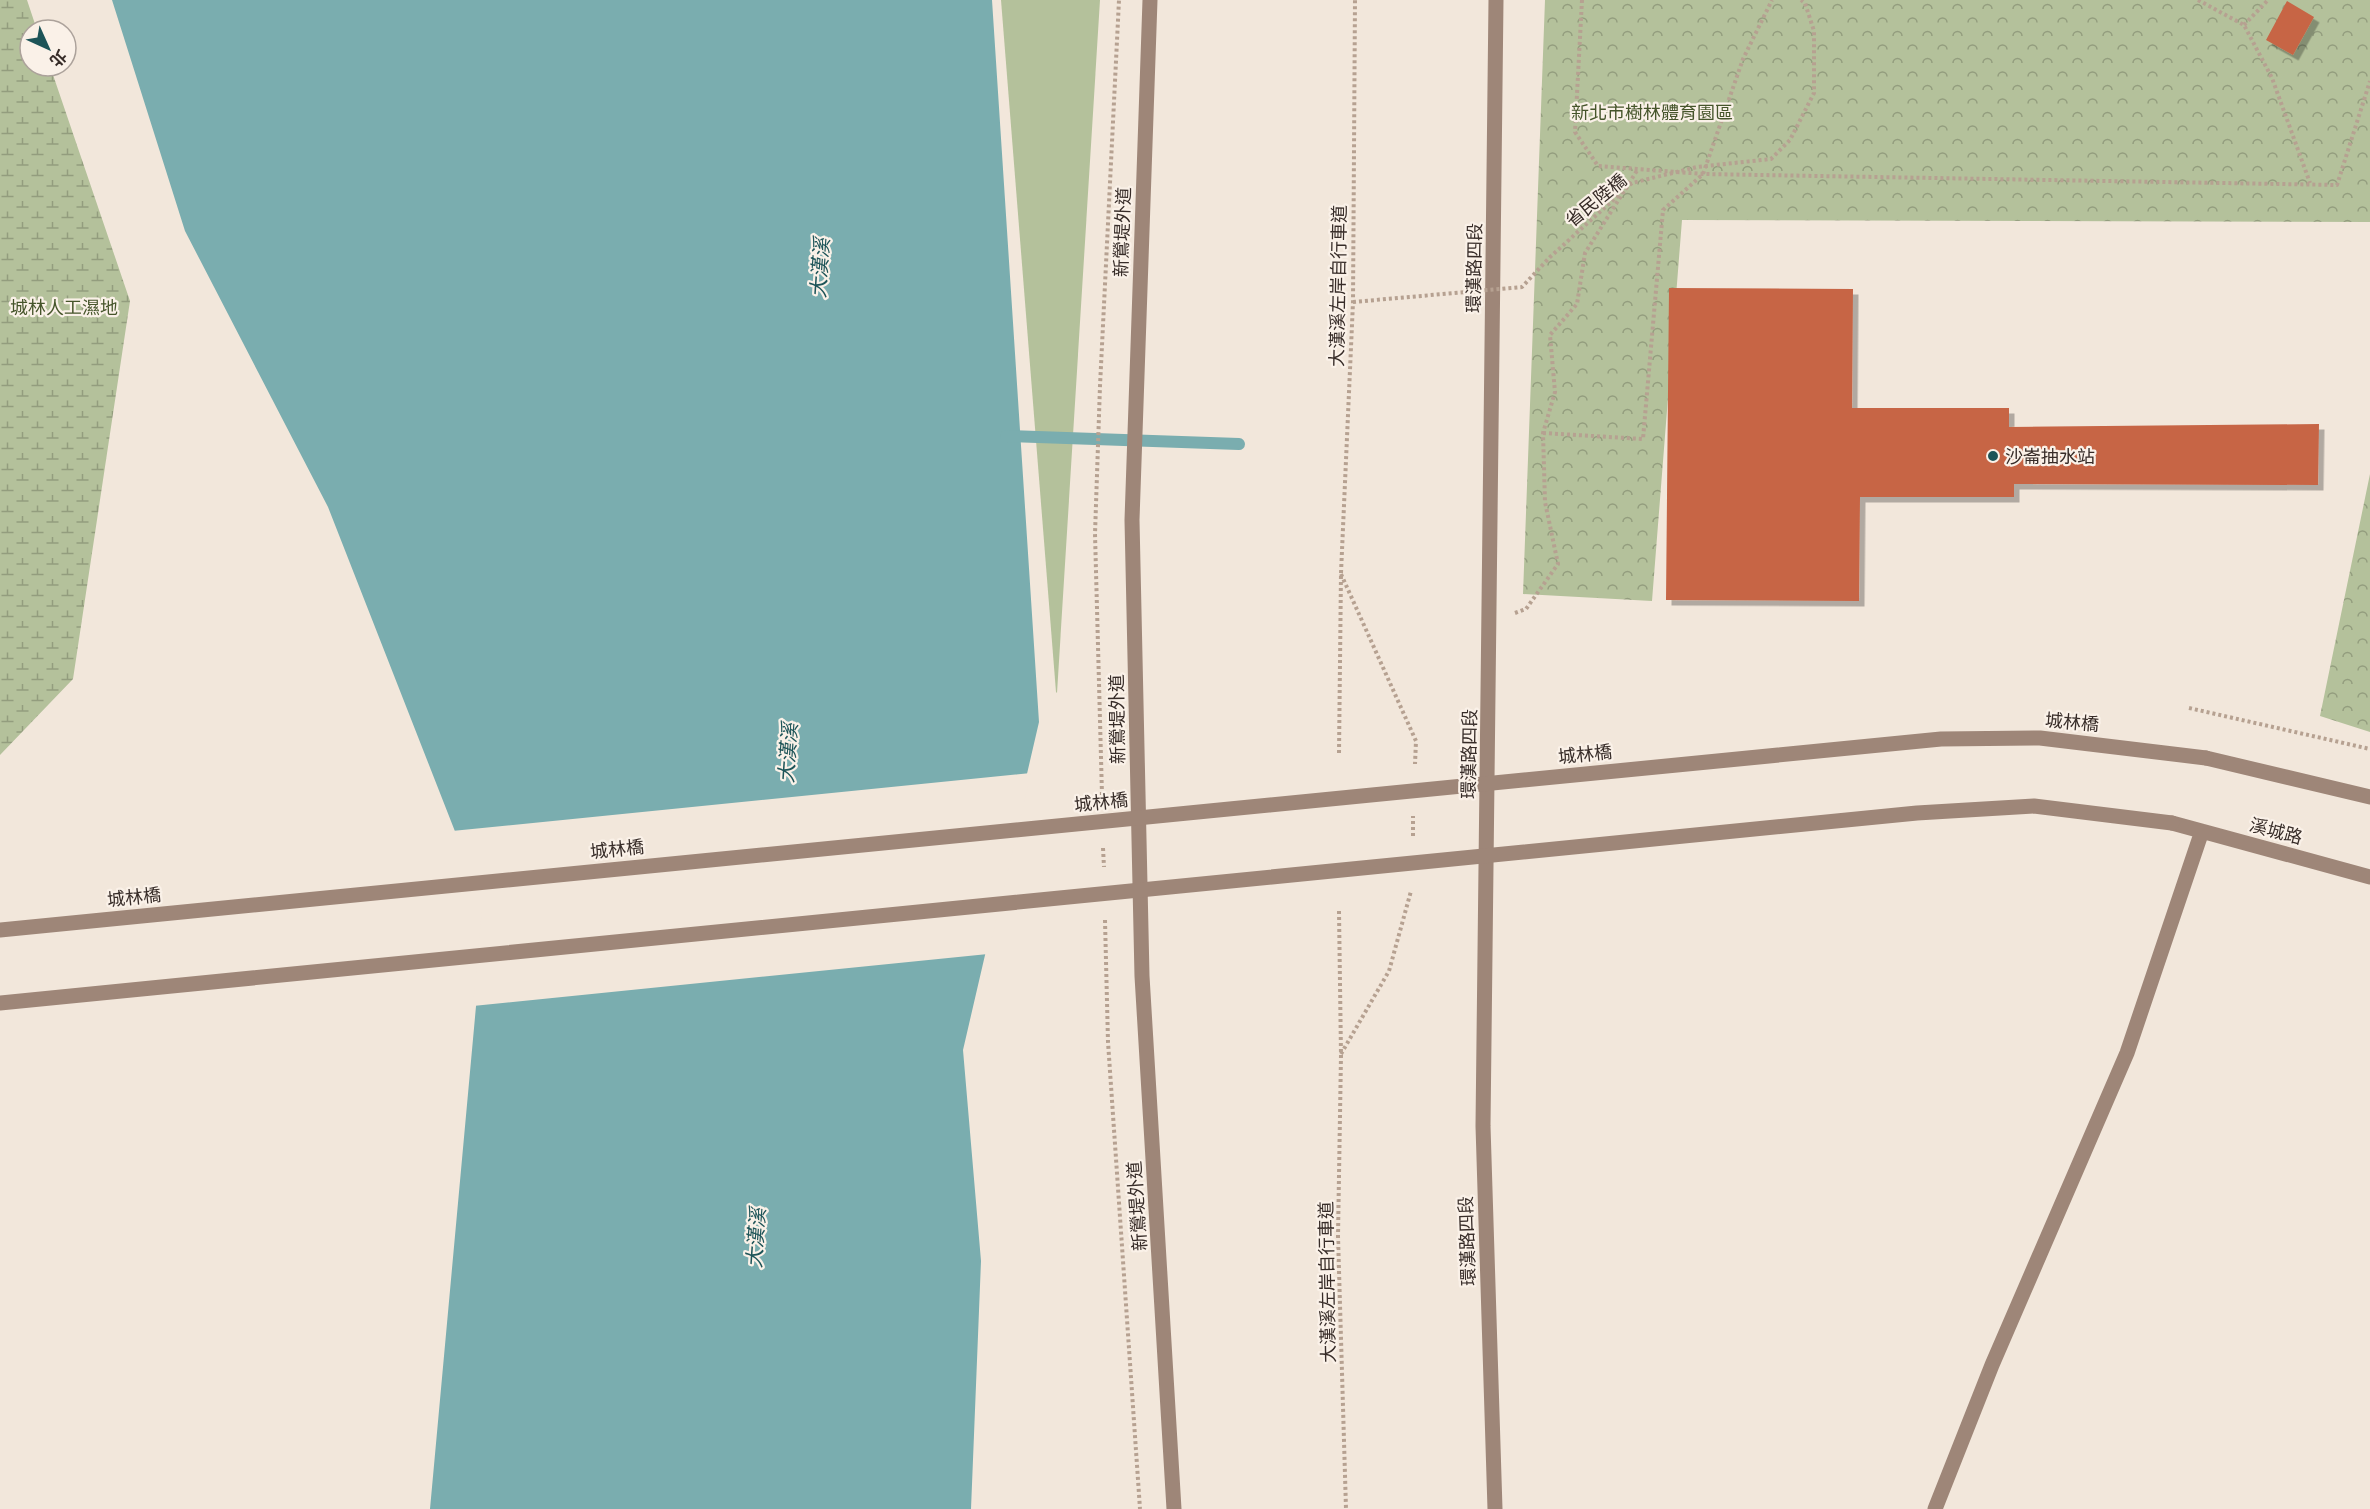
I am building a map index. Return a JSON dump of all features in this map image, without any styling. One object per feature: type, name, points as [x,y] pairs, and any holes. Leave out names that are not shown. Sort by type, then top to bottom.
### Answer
[{"type":"street","name":"新鶯堤外道","points":[[1150,0],[1132,520],[1142,976],[1174,1509]]},
{"type":"street","name":"環漢路四段","points":[[1495,1509],[1483,1126],[1496,0]]},
{"type":"street","name":"城林橋","points":[[0,930],[1941,739],[2040,738],[2206,758],[2370,797]]},
{"type":"street","name":"溪城路","points":[[0,1003],[1917,813],[2034,806],[2172,823],[2370,876]]},
{"type":"street","points":[[1935,1509],[1992,1365],[2127,1053],[2202,831]]},
{"type":"path","points":[[1102,806],[1095,534],[1119,0]]},
{"type":"path","name":"大漢溪左岸自行車道","points":[[1339,753],[1341,573],[1353,302],[1354,0]]},
{"type":"path","points":[[1582,0],[1575,132],[1598,166],[1703,174],[2337,185],[2370,81]]},
{"type":"path","points":[[1543,433],[1643,439],[1663,210],[1703,174],[1743,59],[1772,0]]},
{"type":"path","name":"省民陸橋","points":[[1353,302],[1522,287],[1550,257],[1632,183],[1697,167],[1771,159],[1790,140],[1814,93],[1814,31],[1805,3],[1801,0]]},
{"type":"path","points":[[2198,0],[2244,25],[2272,78],[2310,184]]},
{"type":"path","points":[[2244,25],[2268,0]]},
{"type":"path","points":[[1490,625],[1526,609],[1558,564],[1545,502],[1543,433],[1555,392],[1550,335],[1577,304],[1585,253],[1638,169]]},
{"type":"path","points":[[2188,708],[2370,749]]},
{"type":"path","points":[[1103,842],[1104,877]]},
{"type":"path","name":"大漢溪左岸自行車道","points":[[1339,911],[1341,1055],[1338,1236],[1346,1509]]},
{"type":"path","points":[[1105,912],[1108,1042],[1140,1509]]},
{"type":"green space","name":"城林人工濕地","points":[[0,0],[27,0],[33,18],[18,18],[18,78],[54,78],[130,301],[73,679],[0,755]]},
{"type":"green space","points":[[1001,0],[1100,0],[1057,693],[1056,692]]},
{"type":"green space","name":"新北市樹林體育園區","points":[[1545,0],[2370,0],[2370,222],[1682,220],[1652,601],[1523,594]]},
{"type":"green space","points":[[2370,474],[2370,732],[2320,716]]},
{"type":"water","name":"大漢溪","points":[[112,0],[992,0],[1039,722],[963,1050],[981,1261],[971,1509],[430,1509],[485,908],[328,507],[185,231]]},
{"type":"pier","points":[[1031,773],[988,954],[473,1006],[482,909],[452,831]]},
{"type":"building","points":[[2287,1],[2314,17],[2293,55],[2266,40]]},
{"type":"building","name":"沙崙抽水站","points":[[1669,288],[1853,289],[1852,408],[2009,408],[2009,427],[2319,424],[2318,485],[2014,484],[2014,497],[1860,497],[1859,601],[1666,600]]},
{"type":"waterway","points":[[1006,436],[1239,444]]},
{"type":"place","name":"沙崙抽水站","points":[[1993,456]]}]
